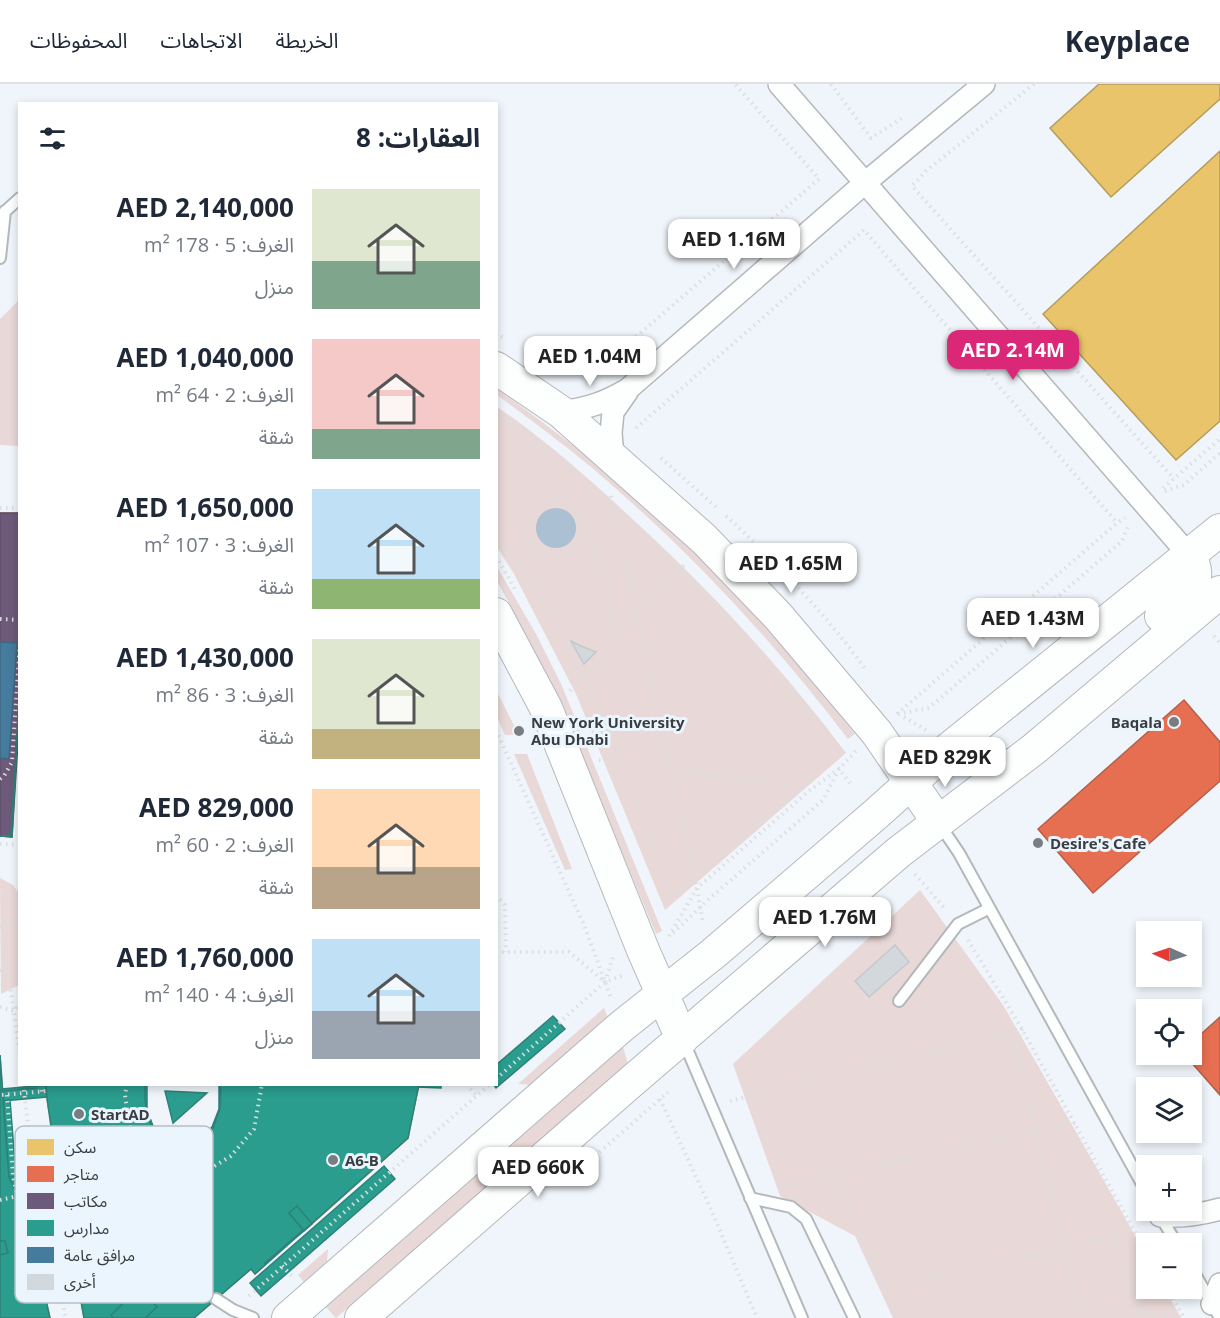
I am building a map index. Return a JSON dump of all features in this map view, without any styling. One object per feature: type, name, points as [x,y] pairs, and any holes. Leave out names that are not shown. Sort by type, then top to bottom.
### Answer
[{"type":"street","points":[[779,84],[1194,563],[1197,574],[1194,584],[1187,593],[1056,706],[1047,718],[1034,749]]},
{"type":"street","points":[[561,412],[587,409],[606,402],[628,388],[866,182],[984,84]]},
{"type":"street","points":[[498,369],[561,412],[704,538],[778,616],[877,733],[938,822]]},
{"type":"street","points":[[613,457],[611,433],[613,412],[628,388]]},
{"type":"street","points":[[288,1318],[622,1026],[722,946],[956,743],[1220,530]]},
{"type":"street","points":[[362,1318],[731,995],[899,852],[1034,749],[1220,592]]},
{"type":"street","points":[[498,618],[546,708],[643,950],[682,1040]]},
{"type":"street","points":[[1202,1215],[1220,1209]]},
{"type":"street","points":[[1216,1311],[1220,1284]]},
{"type":"lane","points":[[0,258],[3,214],[18,200]]},
{"type":"lane","points":[[938,822],[959,853],[1136,1173]]},
{"type":"lane","points":[[898,1001],[958,924],[988,909]]},
{"type":"lane","points":[[682,1040],[802,1318]]},
{"type":"lane","points":[[750,1197],[791,1207],[806,1219],[854,1318]]},
{"type":"lane","points":[[1202,1286],[1216,1311]]},
{"type":"lane","points":[[216,1299],[233,1310],[253,1318]]},
{"type":"path","points":[[585,381],[819,179],[735,84]]},
{"type":"path","points":[[831,84],[871,138]]},
{"type":"path","points":[[1034,84],[926,171],[912,186],[1174,479]]},
{"type":"path","points":[[632,432],[864,230],[1117,523]]},
{"type":"path","points":[[498,415],[594,489],[681,569],[737,627],[812,716],[809,782],[671,897],[621,762],[585,677],[519,564],[498,536]]},
{"type":"path","points":[[1220,439],[1155,494],[1184,485],[1220,453]]},
{"type":"path","points":[[618,498],[610,491],[697,888],[704,930]]},
{"type":"path","points":[[583,530],[581,539],[568,553],[551,556],[534,549],[529,541],[526,523],[529,514],[543,501],[553,499],[562,501],[578,512],[583,530],[609,587],[610,609],[619,636]]},
{"type":"path","points":[[0,508],[18,508]]},
{"type":"path","points":[[893,718],[1117,523],[1134,513]]},
{"type":"path","points":[[897,714],[929,708],[1122,540],[1130,522]]},
{"type":"path","points":[[680,555],[695,569]]},
{"type":"path","points":[[569,692],[687,562]]},
{"type":"path","points":[[0,619],[18,620]]},
{"type":"path","points":[[0,779],[12,762],[18,672]]},
{"type":"path","points":[[498,734],[584,925],[614,1007]]},
{"type":"path","points":[[848,746],[854,754]]},
{"type":"path","points":[[839,769],[824,800],[700,906],[668,938],[697,888],[809,791],[839,769],[858,749]]},
{"type":"path","points":[[598,760],[670,768],[809,791]]},
{"type":"path","points":[[839,769],[850,783]]},
{"type":"path","points":[[0,844],[18,845]]},
{"type":"path","points":[[909,866],[958,924],[1076,1123],[1136,1234]]},
{"type":"path","points":[[498,897],[505,905],[506,952]]},
{"type":"path","points":[[0,928],[18,919]]},
{"type":"path","points":[[0,937],[5,951],[18,1040]]},
{"type":"path","points":[[498,952],[569,952],[605,982]]},
{"type":"path","points":[[605,982],[613,956]]},
{"type":"path","points":[[0,970],[7,972]]},
{"type":"path","points":[[498,1077],[605,982],[630,972]]},
{"type":"path","points":[[14,1011],[18,1006]]},
{"type":"path","points":[[0,1007],[18,1012]]},
{"type":"path","points":[[730,1101],[1022,1029]]},
{"type":"path","points":[[1022,1029],[1016,1046],[1081,1318]]},
{"type":"path","points":[[23,1086],[29,1126]]},
{"type":"path","points":[[15,1188],[12,1176],[7,1101],[4,1095],[44,1092],[41,1086]]},
{"type":"path","points":[[127,1086],[125,1095],[130,1126]]},
{"type":"path","points":[[213,1167],[231,1156],[254,1129],[262,1086]]},
{"type":"path","points":[[468,1086],[477,1096]]},
{"type":"path","points":[[233,1310],[488,1086]]},
{"type":"path","points":[[654,1095],[661,1100],[757,1318]]},
{"type":"path","points":[[778,1187],[1076,1123]]},
{"type":"path","points":[[835,1176],[897,1318]]},
{"type":"path","points":[[0,1200],[15,1196]]},
{"type":"path","points":[[883,1288],[1063,1249],[1133,1229]]},
{"type":"path","points":[[1113,1235],[1142,1315]]},
{"type":"path","points":[[1173,1299],[1184,1318]]},
{"type":"path","points":[[1077,1302],[1142,1315],[1178,1318]]},
{"type":"path","points":[[63,1303],[66,1318]]},
{"type":"shaded area","points":[[18,301],[18,446],[0,445],[0,319]]},
{"type":"shaded area","points":[[498,390],[593,461],[676,534],[756,617],[855,734],[848,739],[763,636],[671,539],[592,468],[498,396]]},
{"type":"shaded area","points":[[498,408],[531,431],[580,472],[686,570],[770,659],[846,753],[665,910],[576,694],[514,574],[498,549]]},
{"type":"shaded area","points":[[498,568],[536,634],[562,686],[662,931],[656,934],[550,680],[498,583]]},
{"type":"shaded area","points":[[498,694],[519,735],[505,735],[498,719]]},
{"type":"shaded area","points":[[514,754],[527,754],[572,869],[565,870]]},
{"type":"shaded area","points":[[0,878],[13,885],[18,892],[18,986],[1,994]]},
{"type":"shaded area","points":[[920,890],[1003,1005],[1136,1237],[1136,1299],[1171,1299],[1181,1318],[893,1318],[855,1236],[780,1196],[733,1064]]},
{"type":"shaded area","points":[[604,1008],[608,1018],[532,1085],[518,1084]]},
{"type":"shaded area","points":[[623,1047],[628,1064],[336,1318],[326,1307]]},
{"type":"shaded area","points":[[328,1249],[327,1261],[304,1282],[298,1275]]},
{"type":"water","points":[[556,508],[570,514],[576,528],[570,542],[556,548],[542,542],[536,528],[542,514]]},
{"type":"building: سكن","points":[[1099,84],[1220,84],[1220,99],[1111,197],[1050,128]]},
{"type":"building: سكن","points":[[1220,151],[1220,421],[1176,460],[1043,314]]},
{"type":"building: سكن","points":[[0,513],[18,513],[18,603],[0,602]]},
{"type":"building: سكن","points":[[0,1055],[9,1177],[0,1178]]},
{"type":"building: سكن","points":[[45,1086],[104,1086],[109,1126],[68,1126],[66,1110],[49,1112]]},
{"type":"building: سكن","name":"A6-B","points":[[351,1086],[419,1086],[408,1138],[304,1231],[286,1210],[282,1213],[257,1182],[321,1128],[326,1134],[344,1119]]},
{"type":"building: سكن","points":[[216,1212],[265,1265],[255,1274],[251,1269],[213,1302],[213,1215]]},
{"type":"building: سكن","points":[[15,1238],[15,1303],[47,1303],[50,1318],[0,1318],[0,1241]]},
{"type":"building: سكن","points":[[81,1303],[211,1303],[194,1318],[84,1318]]},
{"type":"building: متاجر","points":[[1184,700],[1220,742],[1220,781],[1093,893],[1038,829]]},
{"type":"building: متاجر","points":[[1220,1017],[1220,1095],[1194,1065],[1202,1065],[1202,1033]]},
{"type":"building: مكاتب","points":[[0,513],[18,513],[18,741],[12,837],[0,836]]},
{"type":"building: مدارس","points":[[18,721],[12,837],[0,836],[11,835]]},
{"type":"building: مدارس","points":[[553,1016],[565,1029],[496,1088],[494,1086],[498,1086],[498,1063]]},
{"type":"building: مدارس","points":[[0,1055],[9,1177],[15,1189],[15,1303],[47,1303],[50,1318],[0,1318]]},
{"type":"building: مدارس","points":[[37,1086],[37,1088],[2,1091],[2,1089]]},
{"type":"building: مدارس","points":[[45,1086],[147,1086],[147,1110],[153,1126],[51,1126]]},
{"type":"building: مدارس","points":[[46,1086],[47,1097],[3,1101],[2,1089]]},
{"type":"building: مدارس","points":[[145,1086],[147,1086],[147,1110],[153,1126],[148,1119],[145,1100]]},
{"type":"building: مدارس","points":[[219,1086],[419,1086],[408,1138],[255,1274],[251,1269],[213,1302],[212,1126],[219,1109]]},
{"type":"building: مدارس","points":[[219,1086],[221,1090],[220,1109],[213,1128],[219,1109]]},
{"type":"building: مدارس","points":[[441,1086],[441,1088],[418,1087]]},
{"type":"building: مدارس","points":[[165,1091],[207,1093],[173,1123]]},
{"type":"building: مدارس","points":[[10,1100],[15,1176],[9,1177],[3,1101]]},
{"type":"building: مدارس","points":[[384,1166],[395,1179],[261,1296],[250,1283]]},
{"type":"building: مدارس","points":[[15,1176],[15,1190],[9,1177]]},
{"type":"building: مدارس","points":[[297,1206],[312,1224],[304,1231],[289,1213]]},
{"type":"building: مدارس","points":[[303,1230],[304,1231],[264,1264]]},
{"type":"building: مدارس","points":[[0,1241],[5,1241],[8,1253],[0,1255]]},
{"type":"building: مدارس","points":[[81,1303],[211,1303],[194,1318],[84,1318]]},
{"type":"building: مدارس","points":[[123,1303],[153,1303],[157,1307],[145,1318],[113,1318],[111,1315]]},
{"type":"building: مرافق عامة","points":[[0,642],[17,643],[9,759],[0,758]]},
{"type":"building: أخرى","points":[[571,641],[581,646],[596,652],[584,664]]},
{"type":"building: أخرى","points":[[895,945],[909,962],[869,997],[855,981]]},
{"type":"place","name":"Baqala","points":[[1174,722]]},
{"type":"place","name":"New York University Abu Dhabi","points":[[519,731]]},
{"type":"place","name":"Desire's Cafe","points":[[1038,843]]},
{"type":"place","name":"StartAD","points":[[79,1114]]},
{"type":"place","name":"A6-B","points":[[333,1160]]}]
